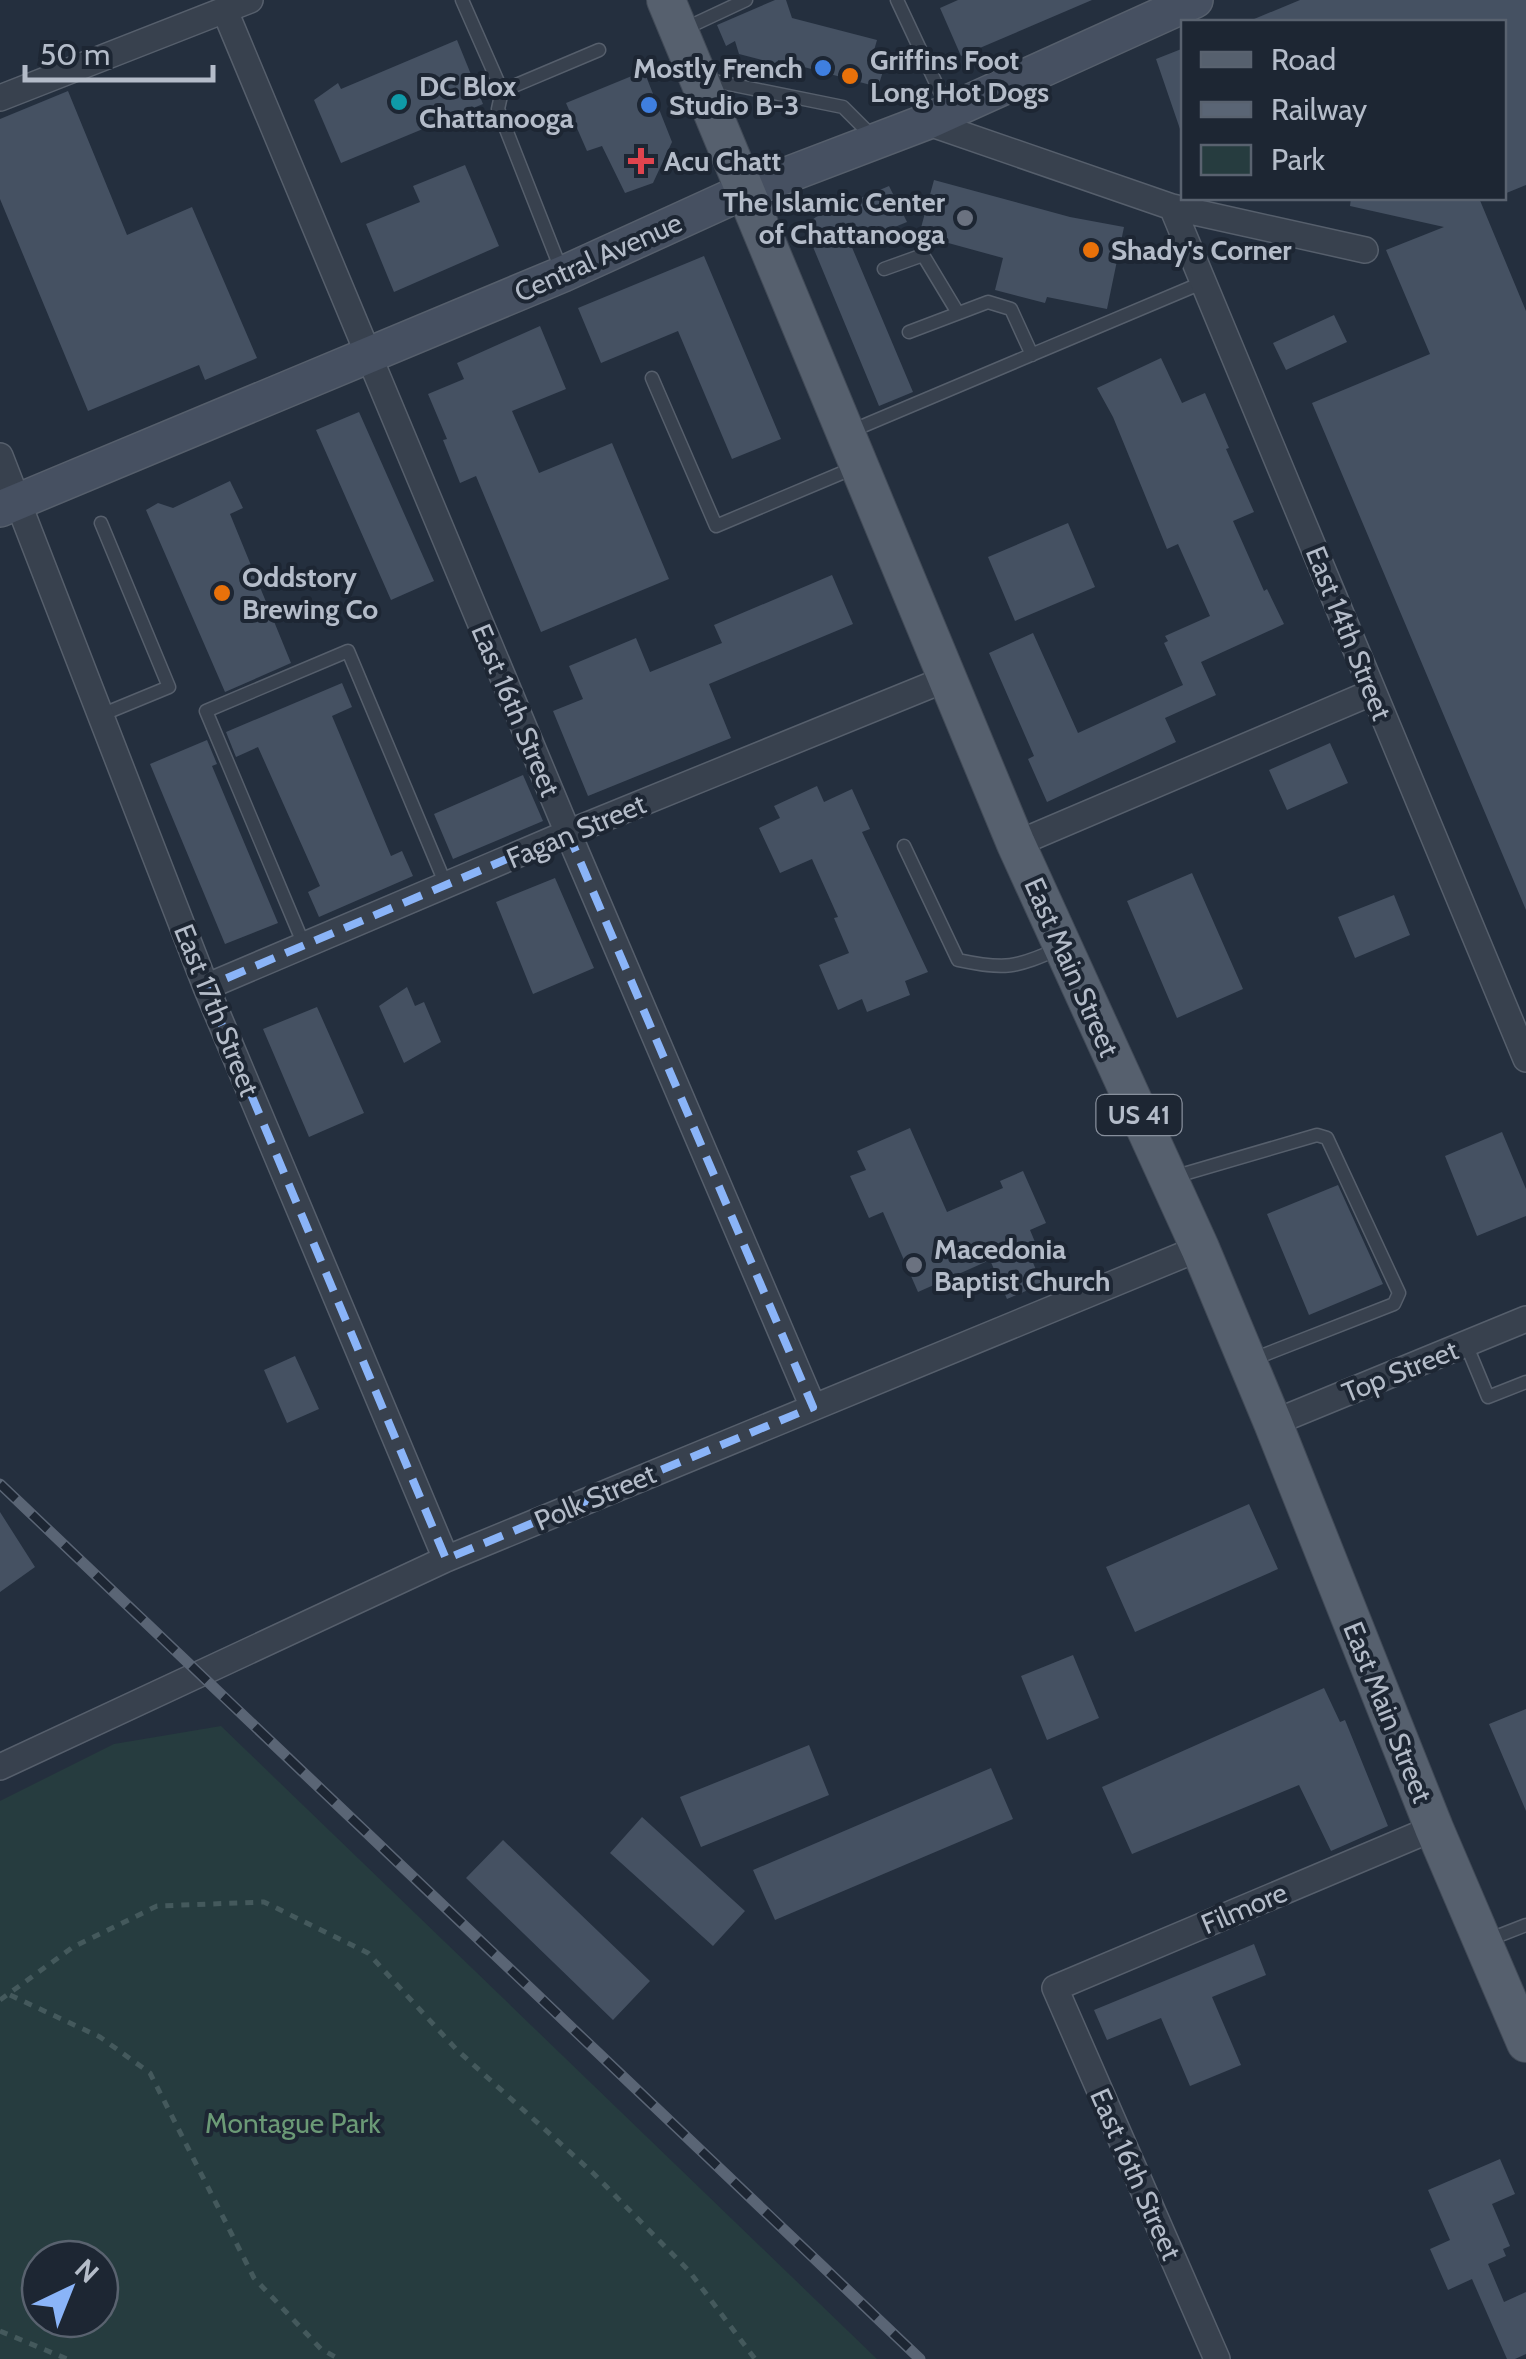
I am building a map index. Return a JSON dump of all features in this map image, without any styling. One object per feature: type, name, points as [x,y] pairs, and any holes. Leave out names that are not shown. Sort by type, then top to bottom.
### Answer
[{"type":"main road","name":"Central Avenue","points":[[8,506],[563,274],[745,191],[937,116],[1195,0]]},
{"type":"main road","name":"East Main Street","points":[[673,16],[1016,844],[1200,1248],[1274,1423],[1434,1828],[1526,2043]]},
{"type":"street","points":[[0,98],[250,0]]},
{"type":"street","name":"East 16th Street","points":[[225,11],[568,834],[814,1407]]},
{"type":"street","points":[[937,116],[1172,207],[1365,250]]},
{"type":"street","name":"East 14th Street","points":[[1172,207],[1526,1058]]},
{"type":"street","name":"East 17th Street","points":[[0,456],[8,506],[101,715],[206,987],[446,1560]]},
{"type":"street","name":"Fagan Street","points":[[206,987],[946,680]]},
{"type":"street","points":[[1016,844],[1373,692]]},
{"type":"street","name":"Polk Street","points":[[0,1768],[446,1560],[1200,1248]]},
{"type":"street","name":"Top Street","points":[[1274,1423],[1526,1319]]},
{"type":"street","name":"Filmore","points":[[1055,1988],[1434,1828]]},
{"type":"street","name":"East 16th Street","points":[[1055,1988],[1218,2359]]},
{"type":"lane","points":[[462,0],[502,90],[498,109],[563,274]]},
{"type":"lane","points":[[673,16],[746,0]]},
{"type":"lane","points":[[898,0],[937,116]]},
{"type":"lane","points":[[502,90],[600,50]]},
{"type":"lane","points":[[697,78],[843,108],[876,141]]},
{"type":"lane","points":[[884,269],[923,255],[958,313]]},
{"type":"lane","points":[[652,378],[716,526],[1032,355],[1204,282]]},
{"type":"lane","points":[[909,332],[988,302],[1010,309],[1032,355]]},
{"type":"lane","points":[[101,523],[169,687],[101,715]]},
{"type":"lane","points":[[304,945],[206,711],[224,703],[348,651],[446,885]]},
{"type":"lane","points":[[904,846],[958,960],[992,967],[1019,966],[1062,947]]},
{"type":"lane","points":[[1168,1179],[1317,1135],[1327,1138],[1398,1293],[1394,1304],[1248,1362]]},
{"type":"lane","points":[[1466,1344],[1488,1396],[1526,1382]]},
{"type":"lane","points":[[1482,1942],[1526,1925]]},
{"type":"path","points":[[0,2000],[72,1947],[157,1906],[264,1902],[368,1952],[456,2050],[593,2173],[689,2271],[755,2359]]},
{"type":"path","points":[[10,1995],[100,2037],[150,2074],[254,2278],[320,2349],[339,2359]]},
{"type":"path","points":[[0,2331],[67,2359]]},
{"type":"highlighted area","points":[[568,833],[813,1407],[446,1559],[206,987]]},
{"type":"green space","name":"Montague Park","points":[[221,1726],[877,2359],[0,2359],[0,1801],[114,1744]]},
{"type":"building","points":[[775,0],[786,0],[792,18],[877,40],[873,54],[887,59],[878,87],[778,60],[777,64],[739,54],[735,41],[726,46],[717,25]]},
{"type":"building","points":[[958,0],[1092,0],[961,56],[940,8]]},
{"type":"building","points":[[1300,0],[1526,0],[1526,185],[1506,193],[1506,20],[1252,20]]},
{"type":"building","name":"DC Blox Chattanooga","points":[[457,40],[483,104],[341,163],[314,100],[338,83],[341,89]]},
{"type":"building","points":[[1181,49],[1181,129],[1180,129],[1156,59]]},
{"type":"building","points":[[644,71],[672,142],[653,183],[625,193],[602,146],[587,151],[566,103]]},
{"type":"building","points":[[68,91],[127,235],[192,207],[257,358],[205,380],[199,365],[88,411],[0,199],[0,119]]},
{"type":"building","points":[[465,165],[499,246],[394,292],[366,224],[420,202],[413,186]]},
{"type":"building","points":[[934,180],[1070,217],[1124,227],[1107,309],[1047,297],[1045,303],[995,290],[1003,258],[919,235]]},
{"type":"building","points":[[889,186],[907,222],[851,245],[913,392],[879,406],[806,230],[816,217]]},
{"type":"building","points":[[1351,200],[1480,200],[1526,311],[1526,910],[1312,403],[1430,354],[1386,250],[1444,227],[1350,206]]},
{"type":"building","points":[[704,256],[781,439],[732,459],[678,331],[601,363],[578,308]]},
{"type":"building","points":[[1334,315],[1347,342],[1286,370],[1273,343]]},
{"type":"building","points":[[540,326],[566,389],[512,411],[539,473],[612,443],[669,579],[541,632],[476,476],[460,483],[428,394],[464,379],[457,363]]},
{"type":"building","points":[[1161,358],[1182,403],[1205,393],[1254,512],[1233,521],[1264,591],[1267,589],[1284,624],[1201,662],[1216,695],[1165,718],[1176,742],[1047,802],[1028,759],[1034,756],[989,653],[1033,633],[1078,733],[1183,685],[1164,643],[1168,641],[1165,636],[1210,616],[1178,544],[1167,549],[1113,417],[1097,388]]},
{"type":"building","points":[[359,412],[434,581],[391,600],[316,430]]},
{"type":"building","name":"Oddstory Brewing Co","points":[[230,481],[243,508],[230,514],[291,663],[225,692],[146,510],[158,503],[173,508]]},
{"type":"building","points":[[1068,523],[1095,587],[1015,621],[988,557]]},
{"type":"building","points":[[832,575],[853,624],[709,684],[731,738],[588,796],[553,711],[583,699],[569,666],[636,638],[650,672],[722,643],[714,625]]},
{"type":"building","points":[[342,683],[352,707],[332,716],[391,856],[402,851],[413,876],[319,917],[308,892],[320,886],[258,747],[236,757],[226,732]]},
{"type":"building","points":[[207,740],[217,764],[212,766],[278,923],[225,944],[150,764]]},
{"type":"building","points":[[1330,743],[1348,783],[1287,810],[1269,770]]},
{"type":"building","points":[[523,775],[543,821],[453,859],[434,814]]},
{"type":"building","points":[[817,786],[824,802],[852,789],[870,829],[862,832],[928,972],[905,981],[910,995],[867,1012],[862,999],[838,1010],[819,965],[849,953],[812,859],[780,873],[759,828],[780,818],[774,806]]},
{"type":"building","points":[[1192,873],[1243,989],[1177,1018],[1127,901]]},
{"type":"building","points":[[555,878],[594,968],[533,994],[496,902]]},
{"type":"building","points":[[1394,895],[1410,935],[1355,958],[1338,917]]},
{"type":"building","points":[[407,987],[415,1006],[424,1002],[441,1042],[404,1063],[379,1006]]},
{"type":"building","points":[[317,1007],[364,1113],[309,1137],[263,1029]]},
{"type":"building","points":[[910,1128],[947,1212],[1003,1188],[1000,1181],[1023,1171],[1046,1223],[1030,1230],[1035,1242],[1026,1246],[1042,1284],[1007,1299],[990,1260],[918,1292],[883,1212],[869,1218],[850,1176],[866,1170],[857,1151]]},
{"type":"building","points":[[1502,1132],[1526,1189],[1526,1216],[1477,1236],[1445,1156]]},
{"type":"building","points":[[1338,1185],[1383,1284],[1309,1315],[1267,1214]]},
{"type":"building","points":[[295,1356],[319,1409],[287,1423],[264,1370]]},
{"type":"building","points":[[1249,1504],[1278,1569],[1135,1632],[1106,1567]]},
{"type":"building","points":[[0,1512],[35,1567],[0,1592]]},
{"type":"building","points":[[1073,1655],[1099,1718],[1047,1740],[1021,1676]]},
{"type":"building","points":[[1324,1688],[1340,1722],[1345,1720],[1388,1826],[1331,1851],[1299,1785],[1132,1854],[1102,1787]]},
{"type":"building","points":[[1526,1709],[1526,1811],[1489,1724]]},
{"type":"building","points":[[809,1745],[829,1795],[701,1847],[680,1797]]},
{"type":"building","points":[[991,1768],[1013,1819],[775,1920],[753,1870]]},
{"type":"building","points":[[642,1817],[745,1911],[713,1946],[610,1853]]},
{"type":"building","points":[[503,1840],[650,1981],[613,2020],[466,1878]]},
{"type":"building","points":[[1254,1944],[1266,1975],[1212,1997],[1241,2065],[1190,2086],[1161,2018],[1107,2040],[1094,2010]]},
{"type":"building","points":[[1500,2159],[1515,2194],[1492,2204],[1510,2246],[1503,2249],[1506,2256],[1488,2264],[1504,2302],[1526,2292],[1526,2354],[1515,2359],[1507,2359],[1472,2279],[1448,2290],[1430,2249],[1450,2240],[1428,2190]]},
{"type":"railway","points":[[0,1484],[920,2359]]},
{"type":"place","name":"Mostly French","points":[[823,68]]},
{"type":"place","name":"Griffins Foot Long Hot Dogs","points":[[850,76]]},
{"type":"place","name":"DC Blox Chattanooga","points":[[399,102]]},
{"type":"place","name":"Studio B-3","points":[[649,105]]},
{"type":"place","name":"Acu Chatt","points":[[641,161]]},
{"type":"place","name":"The Islamic Center of Chattanooga","points":[[965,218]]},
{"type":"place","name":"Shady's Corner","points":[[1091,250]]},
{"type":"place","name":"Oddstory Brewing Co","points":[[222,593]]},
{"type":"place","name":"Macedonia Baptist Church","points":[[914,1265]]}]
